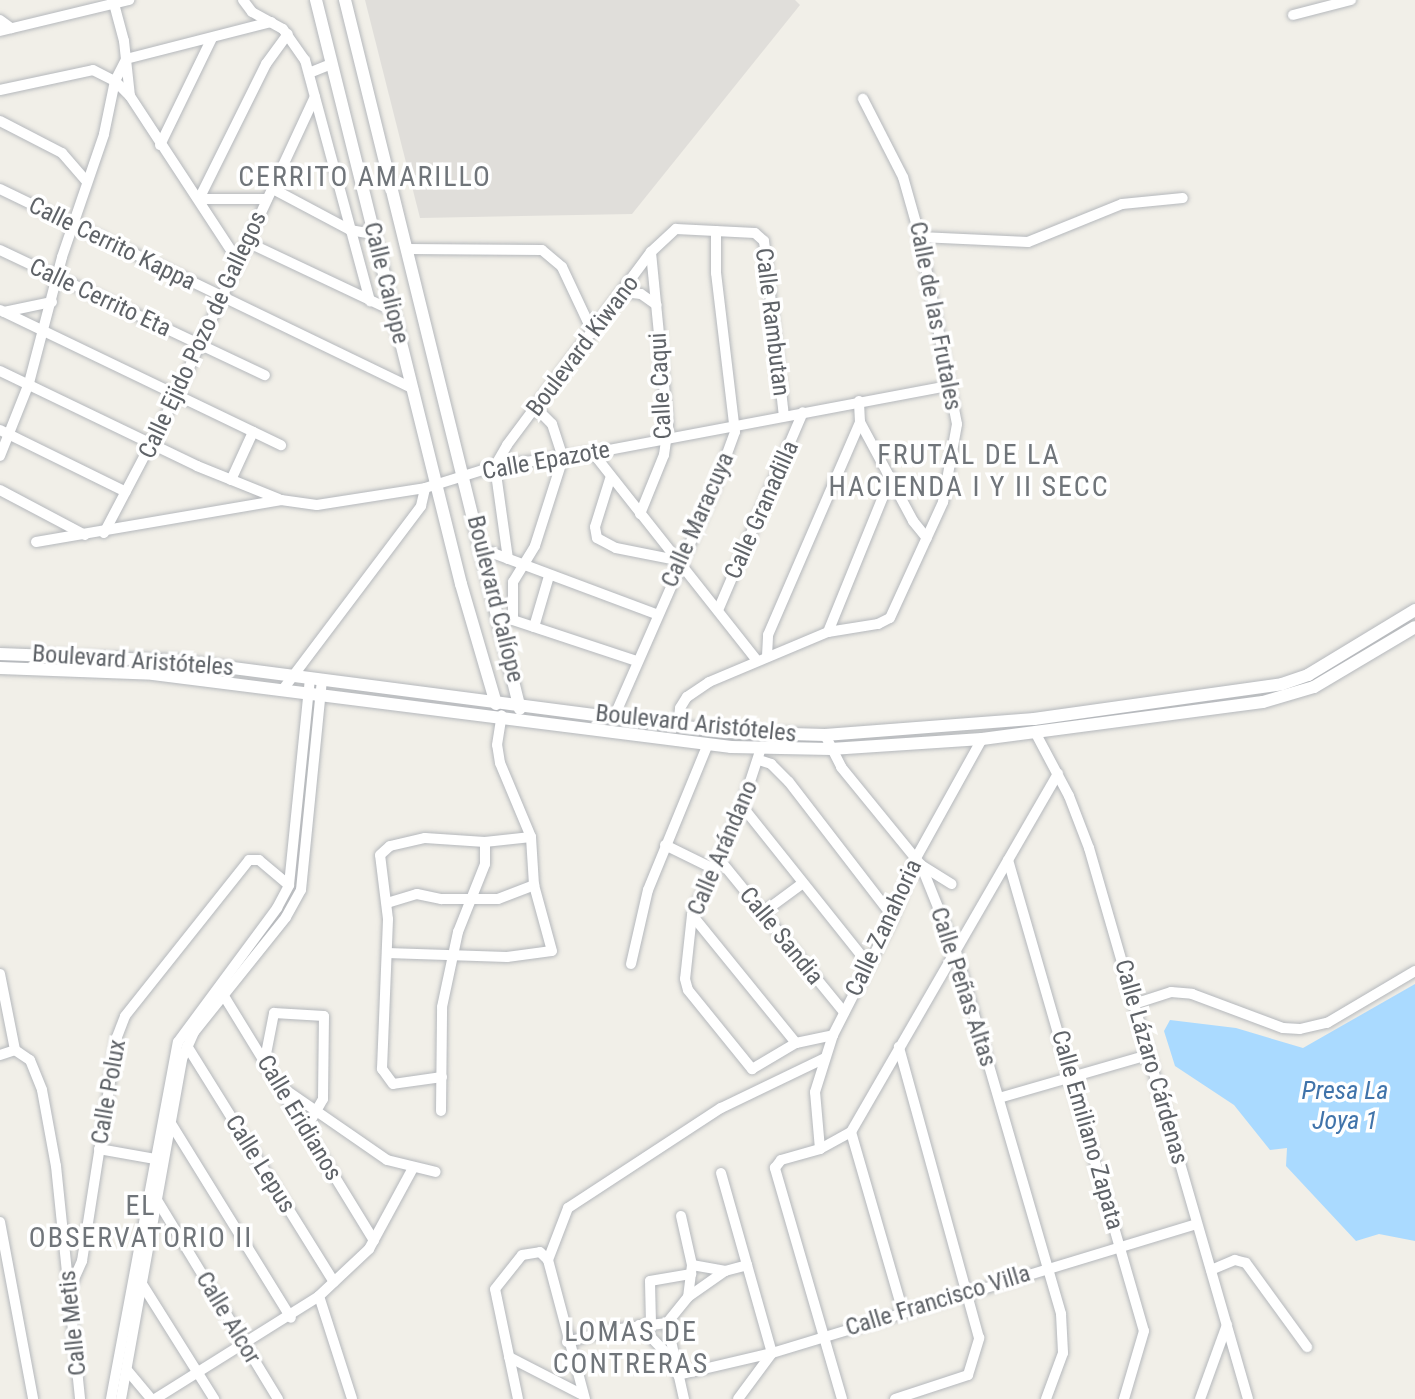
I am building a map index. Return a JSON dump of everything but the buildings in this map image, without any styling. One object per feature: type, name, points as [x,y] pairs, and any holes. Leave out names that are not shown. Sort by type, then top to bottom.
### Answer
[{"type":"street","points":[[0,31],[110,2],[129,0]]},
{"type":"street","points":[[243,0],[252,12],[288,34],[309,73],[370,301]]},
{"type":"street","name":"Calle Caliope","points":[[316,0],[438,484]]},
{"type":"street","name":"Calle Caliope","points":[[345,0],[464,477]]},
{"type":"street","points":[[1293,15],[1351,0]]},
{"type":"street","points":[[110,2],[126,59],[130,96]]},
{"type":"street","points":[[0,20],[11,28]]},
{"type":"street","points":[[0,456],[11,435],[29,383],[57,277],[104,134],[115,81],[126,59],[271,22]]},
{"type":"street","points":[[198,199],[266,64],[288,34]]},
{"type":"street","points":[[160,145],[212,38]]},
{"type":"street","points":[[309,73],[331,64]]},
{"type":"street","points":[[0,90],[93,70],[115,81],[130,96],[238,261]]},
{"type":"street","name":"Calle Ejido Pozo de Gallegos","points":[[104,533],[153,444],[315,97]]},
{"type":"street","name":"Calle de las Frutales","points":[[678,724],[680,708],[687,697],[762,658],[828,632],[878,624],[890,618],[943,502],[956,442],[957,424],[947,387],[920,237],[903,177],[863,99]]},
{"type":"street","points":[[0,121],[62,153],[87,182]]},
{"type":"street","name":"Calle Cerrito Kappa","points":[[0,189],[413,389]]},
{"type":"street","points":[[272,189],[350,230],[373,234]]},
{"type":"street","points":[[920,237],[1028,242],[1122,204],[1183,198]]},
{"type":"street","points":[[198,199],[267,199]]},
{"type":"street","name":"Boulevard Kiwano","points":[[495,466],[506,445],[537,409],[651,253],[676,229],[716,231]]},
{"type":"street","name":"Calle Rambutan","points":[[716,231],[755,233],[767,250],[784,416]]},
{"type":"street","name":"Calle Maracuya","points":[[614,717],[656,614],[713,492],[734,425],[716,273],[716,231]]},
{"type":"street","points":[[247,242],[393,311]]},
{"type":"street","points":[[407,249],[542,250],[562,267],[593,333]]},
{"type":"street","name":"Calle Cerrito Eta","points":[[0,250],[265,374]]},
{"type":"street","name":"Calle Caqui","points":[[640,514],[667,438],[651,253]]},
{"type":"street","points":[[624,292],[641,294],[656,305]]},
{"type":"street","points":[[2,312],[52,302]]},
{"type":"street","points":[[2,312],[281,445]]},
{"type":"street","points":[[0,371],[231,480],[281,499]]},
{"type":"street","name":"Calle Epazote","points":[[36,542],[104,533],[281,499],[317,505],[425,488],[495,466],[593,453],[859,401],[947,387]]},
{"type":"street","points":[[762,658],[768,635],[860,422],[859,401]]},
{"type":"street","points":[[537,409],[552,424],[563,458],[525,566],[513,582],[511,621],[636,661]]},
{"type":"street","name":"Calle Granadilla","points":[[719,608],[803,412]]},
{"type":"street","points":[[860,422],[913,521],[927,538]]},
{"type":"street","points":[[0,430],[126,492]]},
{"type":"street","points":[[231,480],[253,432]]},
{"type":"street","points":[[506,445],[518,464]]},
{"type":"street","points":[[593,453],[610,479],[762,658]]},
{"type":"street","points":[[495,466],[508,559]]},
{"type":"street","name":"Boulevard Calíope","points":[[438,484],[494,700],[501,714],[522,704],[511,621],[482,549],[464,477]]},
{"type":"street","points":[[828,632],[891,477]]},
{"type":"street","points":[[610,479],[595,527],[597,538],[616,548],[681,561]]},
{"type":"street","points":[[284,688],[421,506],[425,488]]},
{"type":"street","points":[[0,490],[85,535]]},
{"type":"street","points":[[482,549],[656,614]]},
{"type":"street","points":[[534,627],[549,576]]},
{"type":"street","name":"Boulevard Aristóteles","points":[[0,654],[180,661],[725,732],[825,735],[1034,719],[1282,684],[1308,675],[1413,612]]},
{"type":"street","name":"Boulevard Aristóteles","points":[[0,668],[142,673],[284,688],[501,714],[760,754],[982,739],[1291,695],[1415,627]]},
{"type":"street","points":[[111,1399],[178,1042],[277,908],[289,885],[316,678]]},
{"type":"street","points":[[518,688],[527,700],[567,707],[570,712]]},
{"type":"street","points":[[121,1399],[187,1046],[286,917],[303,878],[314,693]]},
{"type":"street","points":[[387,953],[454,957],[552,951],[534,885],[531,837],[500,763],[497,745],[501,714]]},
{"type":"street","name":"Calle Lázaro Cárdenas","points":[[1035,732],[1058,773],[1089,848],[1248,1399]]},
{"type":"street","name":"Calle Peñas Altas","points":[[825,735],[831,749],[918,861],[956,952],[1048,1267],[1064,1341],[1046,1399]]},
{"type":"street","name":"Calle Zanahoria","points":[[820,1149],[815,1092],[833,1035],[918,861],[982,739]]},
{"type":"street","points":[[631,964],[640,915],[665,845],[708,744]]},
{"type":"street","points":[[760,754],[789,782],[893,916]]},
{"type":"street","name":"Calle Arándano","points":[[760,754],[741,806],[692,915],[685,970],[688,990],[746,1066],[757,1068],[796,1043]]},
{"type":"street","points":[[842,1399],[775,1175],[781,1160],[820,1149],[851,1132],[1058,773]]},
{"type":"street","points":[[741,806],[869,965]]},
{"type":"street","points":[[442,1077],[401,1084],[384,1077],[387,903],[380,866],[384,849],[425,838],[485,842],[531,837]]},
{"type":"street","points":[[441,1111],[442,1007],[471,899],[485,864],[485,842]]},
{"type":"street","points":[[665,845],[716,864]]},
{"type":"street","name":"Calle Polux","points":[[70,1288],[78,1275],[117,1037],[130,1010],[249,860],[260,860],[289,885]]},
{"type":"street","name":"Calle Emiliano Zapata","points":[[1008,860],[1145,1336],[1124,1399]]},
{"type":"street","points":[[918,861],[951,884]]},
{"type":"street","name":"Calle Sandia","points":[[716,864],[844,1013]]},
{"type":"street","points":[[761,914],[803,883]]},
{"type":"street","points":[[387,903],[417,894],[471,899],[513,896],[534,885]]},
{"type":"street","points":[[277,908],[286,917]]},
{"type":"street","points":[[692,915],[796,1043],[833,1035]]},
{"type":"street","points":[[1134,1004],[1171,992],[1192,994],[1283,1028],[1300,1030],[1327,1023],[1415,971]]},
{"type":"street","points":[[0,974],[15,1051],[0,1055]]},
{"type":"street","name":"Calle Eridianos","points":[[224,996],[374,1241]]},
{"type":"street","points":[[265,1059],[274,1013],[324,1016],[324,1089],[319,1112],[305,1130]]},
{"type":"street","name":"Calle Lepus","points":[[187,1046],[334,1282]]},
{"type":"street","points":[[895,1399],[968,1375],[979,1338],[970,1292],[899,1047]]},
{"type":"street","name":"Calle Metis","points":[[15,1051],[30,1060],[42,1090],[64,1232],[80,1399]]},
{"type":"street","points":[[999,1098],[1148,1055]]},
{"type":"street","points":[[548,1260],[568,1208],[720,1108],[825,1058]]},
{"type":"street","points":[[281,1087],[371,1150],[413,1168],[436,1172]]},
{"type":"street","points":[[163,1111],[290,1318]]},
{"type":"street","points":[[851,1132],[903,1312]]},
{"type":"street","points":[[99,1150],[155,1159]]},
{"type":"street","points":[[127,1370],[153,1399],[290,1318],[319,1296],[374,1241],[413,1168]]},
{"type":"street","points":[[721,1173],[772,1353],[738,1399]]},
{"type":"street","name":"Calle Alcor","points":[[157,1200],[278,1399]]},
{"type":"street","points":[[681,1216],[691,1270],[688,1297]]},
{"type":"street","points":[[0,1222],[33,1399]]},
{"type":"street","name":"Calle Francisco Villa","points":[[678,1375],[772,1353],[1120,1244],[1197,1224]]},
{"type":"street","points":[[64,1232],[83,1236]]},
{"type":"street","points":[[518,1399],[494,1295],[498,1283],[522,1255],[540,1252],[548,1260],[567,1342],[584,1397]]},
{"type":"street","points":[[1211,1270],[1235,1260],[1246,1263],[1307,1347]]},
{"type":"street","points":[[651,1323],[650,1281],[691,1270],[726,1271],[747,1265]]},
{"type":"street","points":[[667,1323],[688,1297],[726,1271]]},
{"type":"street","points":[[136,1274],[214,1399]]},
{"type":"street","points":[[319,1296],[352,1399]]},
{"type":"street","points":[[567,1342],[639,1325],[667,1323]]},
{"type":"street","points":[[667,1323],[684,1398]]},
{"type":"street","points":[[1200,1399],[1228,1324]]},
{"type":"street","points":[[639,1325],[675,1363]]},
{"type":"street","points":[[509,1357],[584,1397]]},
{"type":"shaded area","points":[[365,0],[795,0],[800,5],[632,214],[420,218]]},
{"type":"water","name":"Presa La Joya 1","points":[[1415,984],[1415,1241],[1379,1234],[1356,1241],[1286,1166],[1287,1148],[1270,1150],[1234,1105],[1175,1066],[1164,1031],[1170,1020],[1236,1028],[1303,1048]]},
{"type":"district","name":"CERRITO AMARILLO","points":[[365,177]]},
{"type":"district","name":"FRUTAL DE LA HACIENDA I Y II SECC","points":[[969,471]]},
{"type":"district","name":"EL OBSERVATORIO II","points":[[141,1222]]},
{"type":"district","name":"LOMAS DE CONTRERAS","points":[[631,1348]]}]
